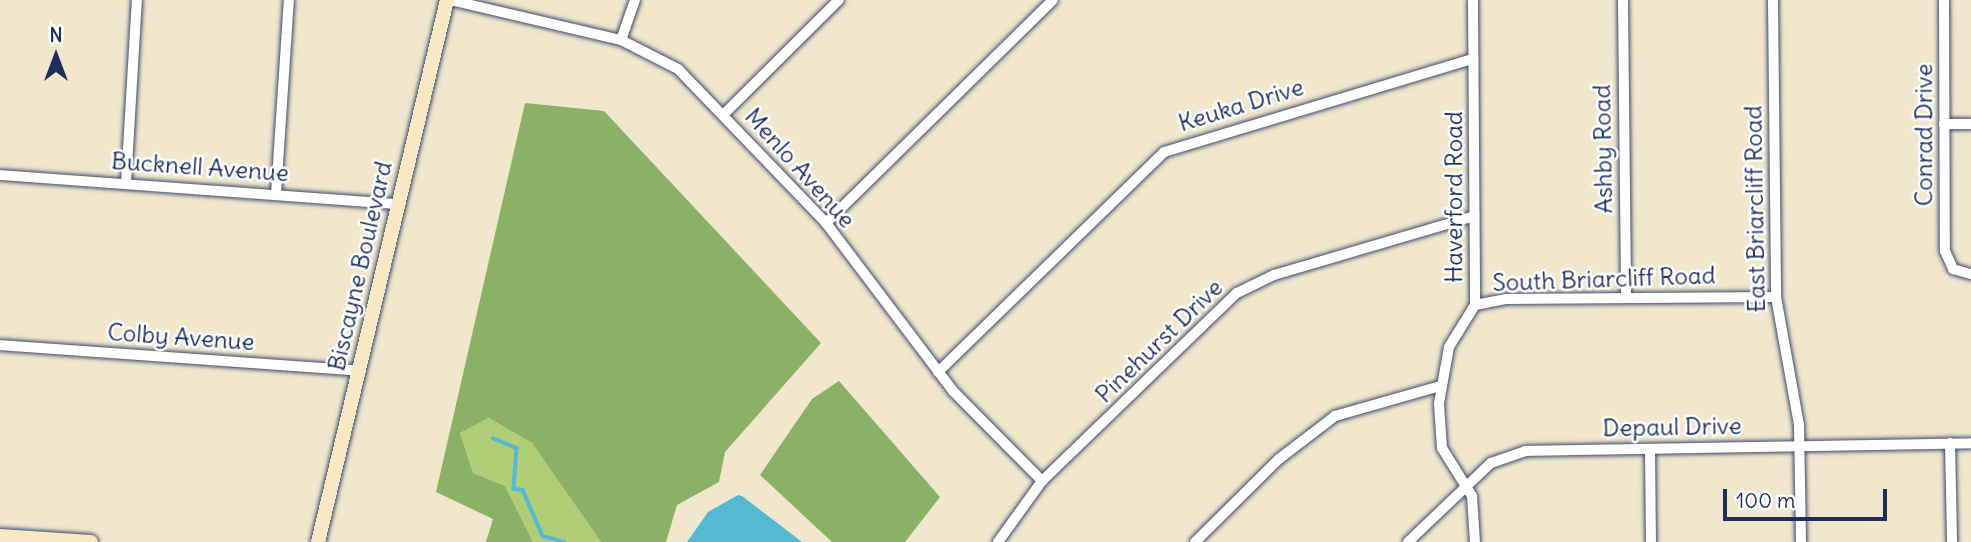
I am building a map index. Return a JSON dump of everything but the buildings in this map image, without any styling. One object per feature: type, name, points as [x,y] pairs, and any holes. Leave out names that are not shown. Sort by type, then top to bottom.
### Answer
[{"type":"street","points":[[126,183],[137,0]]},
{"type":"street","points":[[276,194],[289,0]]},
{"type":"street","name":"Menlo Avenue","points":[[449,0],[621,40],[663,58],[723,115],[826,223],[938,372],[1042,481]]},
{"type":"street","name":"Biscayne Boulevard","points":[[318,542],[449,0]]},
{"type":"street","points":[[621,40],[635,0]]},
{"type":"street","points":[[723,115],[839,0]]},
{"type":"street","points":[[826,223],[1053,0]]},
{"type":"street","name":"Haverford Road","points":[[1473,0],[1475,306],[1449,347],[1440,386],[1442,448],[1466,486],[1475,509],[1475,542]]},
{"type":"street","name":"Ashby Road","points":[[1623,0],[1626,297]]},
{"type":"street","name":"East Briarcliff Road","points":[[1773,0],[1776,297],[1800,446],[1801,542]]},
{"type":"street","name":"Conrad Drive","points":[[1944,0],[1945,251],[1953,268],[1971,274]]},
{"type":"street","name":"Keuka Drive","points":[[938,372],[1164,152],[1473,59]]},
{"type":"street","points":[[1944,124],[1971,124]]},
{"type":"street","name":"Bucknell Avenue","points":[[0,175],[398,204]]},
{"type":"street","name":"Pinehurst Drive","points":[[998,542],[1042,481],[1245,288],[1475,216]]},
{"type":"street","name":"South Briarcliff Road","points":[[1475,306],[1505,299],[1776,297]]},
{"type":"street","name":"Colby Avenue","points":[[0,345],[359,371]]},
{"type":"street","points":[[1195,542],[1279,459],[1335,416],[1440,386]]},
{"type":"street","points":[[1950,443],[1952,542]]},
{"type":"street","name":"Depaul Drive","points":[[1408,542],[1491,463],[1525,451],[1971,443]]},
{"type":"street","points":[[1650,449],[1651,542]]},
{"type":"street","points":[[0,536],[91,542]]},
{"type":"green space","points":[[525,103],[604,111],[821,343],[725,452],[719,482],[677,505],[666,542],[601,542],[532,443],[489,418],[460,433],[473,473],[505,486],[533,542],[486,542],[493,519],[436,492]]},
{"type":"green space","points":[[839,381],[940,497],[905,542],[832,542],[760,475],[812,399]]},
{"type":"green space","points":[[489,418],[532,443],[601,542],[533,542],[505,486],[473,473],[460,433]]},
{"type":"water","points":[[738,495],[802,542],[687,542],[708,512]]},
{"type":"waterway","points":[[493,438],[517,448],[514,489],[523,490],[543,536],[564,542]]}]
